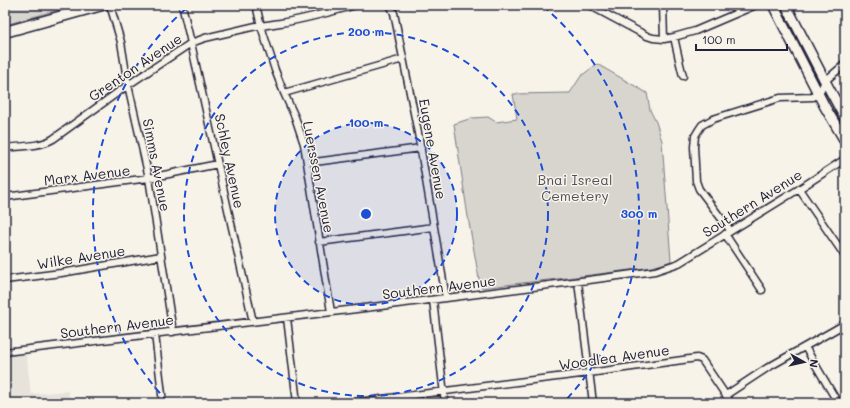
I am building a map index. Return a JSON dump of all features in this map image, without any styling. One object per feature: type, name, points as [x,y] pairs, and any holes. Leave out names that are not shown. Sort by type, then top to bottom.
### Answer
[{"type":"main road","points":[[5,32],[102,5]]},
{"type":"main road","points":[[773,5],[845,142]]},
{"type":"main road","points":[[786,5],[845,118]]},
{"type":"street","name":"Simms Avenue","points":[[110,5],[121,42],[128,84],[149,178],[173,332]]},
{"type":"street","name":"Schley Avenue","points":[[182,5],[252,322]]},
{"type":"street","name":"Luerssen Avenue","points":[[256,5],[275,70],[300,131],[307,163],[330,312]]},
{"type":"street","name":"Grenton Avenue","points":[[5,148],[44,143],[53,139],[128,84],[191,42],[248,27],[320,16],[356,5]]},
{"type":"street","name":"Eugene Avenue","points":[[390,5],[394,13],[421,148],[446,298]]},
{"type":"street","points":[[589,5],[647,36],[664,39],[695,30],[756,5]]},
{"type":"street","points":[[663,5],[664,39]]},
{"type":"street","points":[[674,37],[683,76]]},
{"type":"street","points":[[284,93],[403,59]]},
{"type":"street","points":[[762,290],[728,232],[699,189],[696,181],[694,147],[695,136],[706,122],[713,119],[780,98],[813,97],[819,94],[825,81],[845,64]]},
{"type":"street","points":[[307,163],[421,148]]},
{"type":"street","name":"Southern Avenue","points":[[5,352],[647,273],[679,263],[799,189],[845,158]]},
{"type":"street","name":"Marx Avenue","points":[[5,197],[149,178],[218,164]]},
{"type":"street","points":[[799,189],[845,256]]},
{"type":"street","points":[[319,242],[434,227]]},
{"type":"street","name":"Wilke Avenue","points":[[5,280],[61,273],[161,256]]},
{"type":"street","points":[[578,282],[593,403]]},
{"type":"street","points":[[433,300],[445,403]]},
{"type":"street","points":[[287,318],[297,403]]},
{"type":"street","points":[[731,403],[726,395],[767,368],[845,324]]},
{"type":"street","points":[[155,334],[163,403]]},
{"type":"street","points":[[805,347],[838,403]]},
{"type":"street","name":"Woodlea Avenue","points":[[350,403],[589,374],[697,358],[702,360],[726,395]]},
{"type":"shaded area","points":[[26,351],[31,394],[68,391],[71,403],[5,403],[5,353]]},
{"type":"green space","points":[[5,5],[75,5],[5,25]]},
{"type":"green space","name":"Bnai Isreal Cemetery","points":[[597,64],[647,93],[650,110],[656,122],[662,141],[671,261],[657,266],[643,268],[482,288],[479,279],[468,217],[454,124],[472,118],[488,117],[496,122],[517,119],[513,94],[570,93],[581,76]]}]
